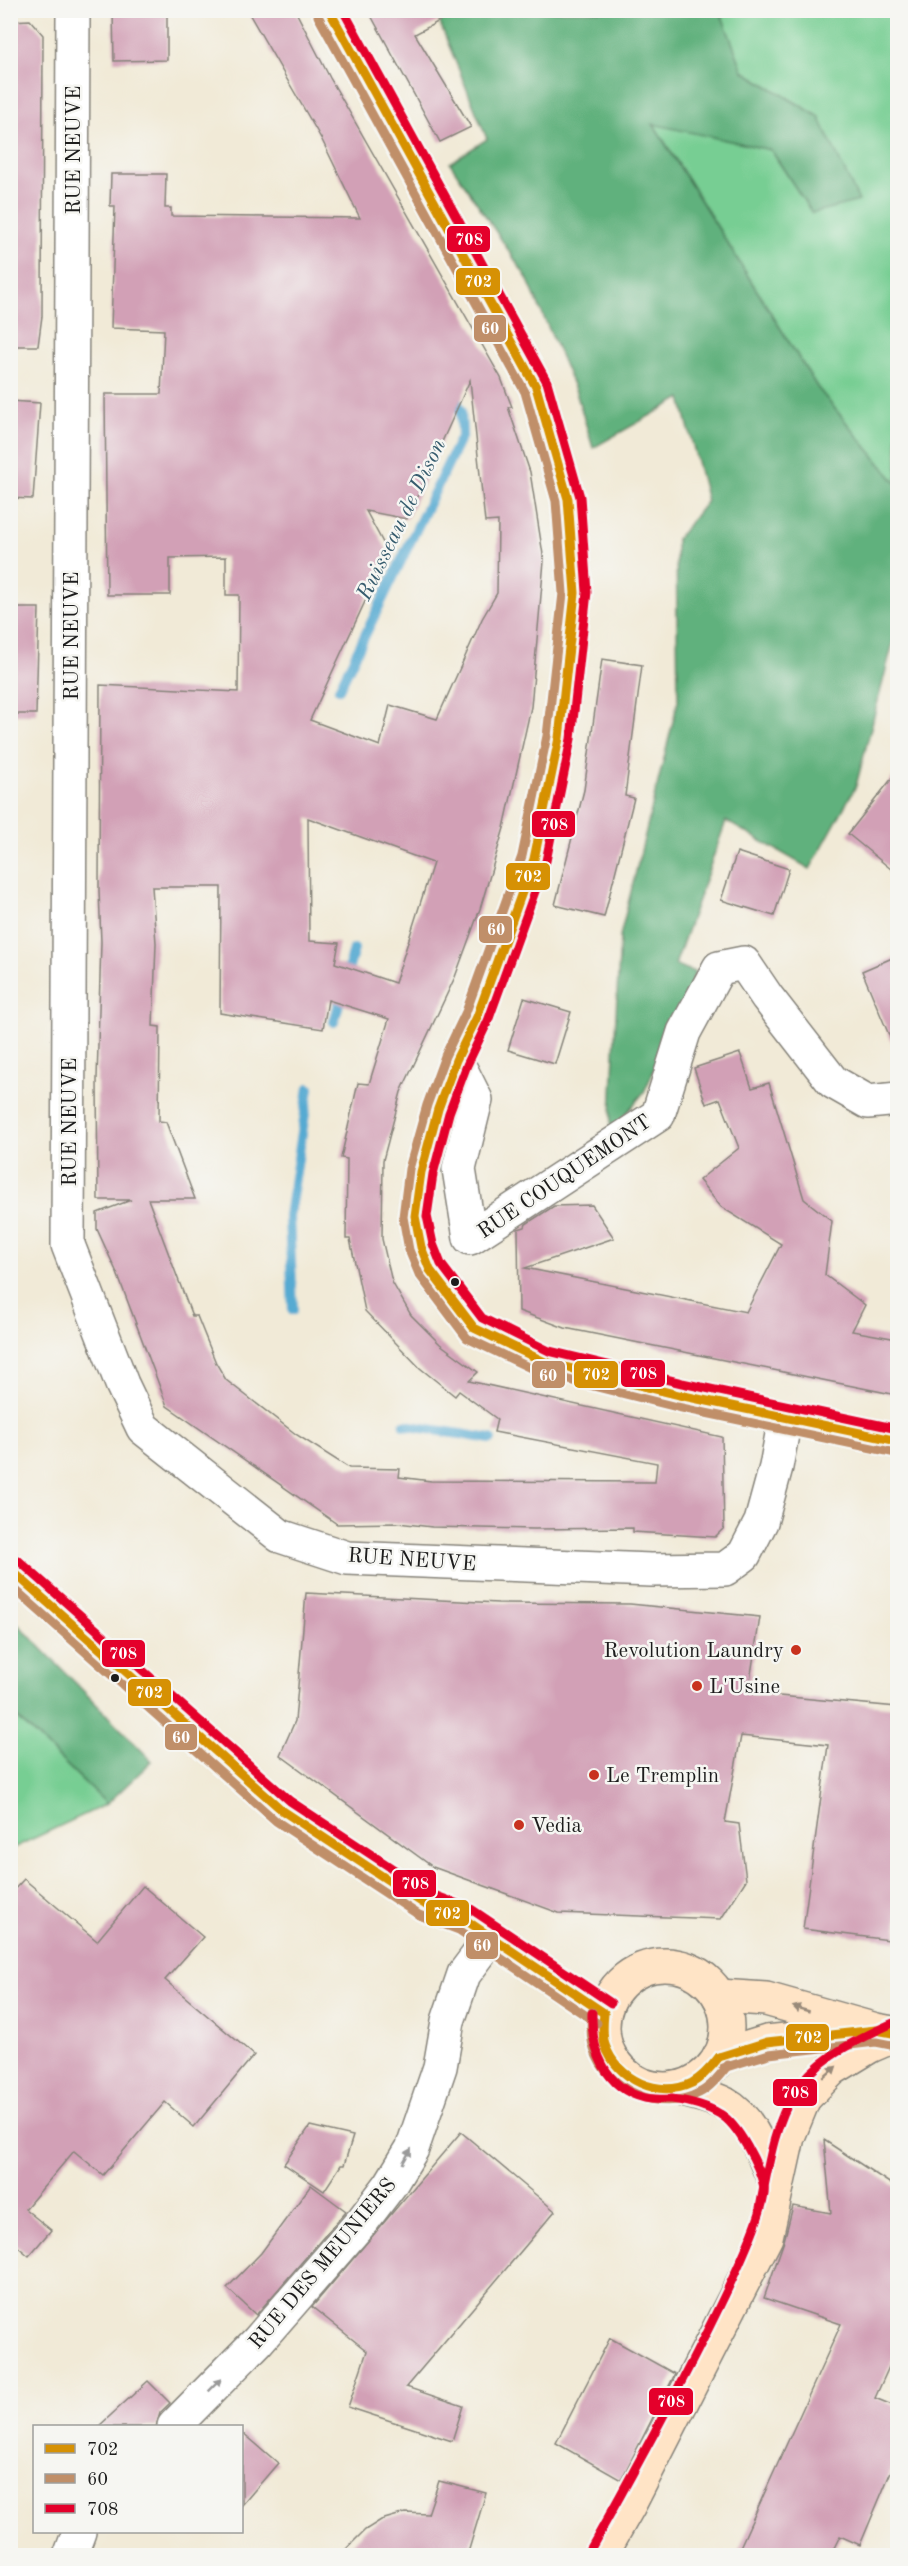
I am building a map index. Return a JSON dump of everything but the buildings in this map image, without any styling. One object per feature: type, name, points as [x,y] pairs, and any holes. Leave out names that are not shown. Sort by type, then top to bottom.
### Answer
[{"type":"main road","points":[[328,10],[536,387],[568,499],[575,593],[559,738],[534,859],[477,1017],[456,1060],[438,1109],[427,1151],[415,1216],[421,1247],[430,1269],[474,1328],[545,1362],[785,1418],[897,1441]]},
{"type":"main road","points":[[10,1569],[282,1811],[426,1905],[464,1919],[604,2013]]},
{"type":"main road","points":[[676,2088],[693,2082],[708,2072],[719,2057],[726,2038],[726,2016],[719,1996],[705,1979],[687,1968],[666,1964],[645,1967],[626,1978],[612,1994],[604,2013],[602,2031],[606,2048],[614,2063],[626,2076],[641,2084],[658,2088],[676,2088],[724,2103],[738,2113],[748,2126],[777,2186]]},
{"type":"main road","points":[[719,1996],[766,1999],[890,2032]]},
{"type":"main road","points":[[719,2057],[767,2042],[890,2032]]},
{"type":"main road","points":[[600,2556],[629,2505],[759,2253],[766,2236],[788,2137],[804,2097],[832,2069],[890,2032]]},
{"type":"street","name":"RUE NEUVE","points":[[73,10],[68,1245],[122,1384],[143,1428],[280,1536],[347,1558],[651,1570],[724,1569],[744,1555],[761,1522],[776,1467],[785,1418]]},
{"type":"street","name":"RUE COUQUEMONT","points":[[456,1060],[476,1100],[459,1169],[470,1238],[658,1115],[684,1032],[719,968],[744,963],[767,997],[833,1082],[868,1102],[897,1099]]},
{"type":"street","name":"RUE DES MEUNIERS","points":[[176,2425],[257,2342],[364,2219],[390,2185],[412,2149],[440,2067],[448,2021],[464,1974],[491,1938]]},
{"type":"street","points":[[70,2556],[79,2533]]},
{"type":"green space","points":[[435,11],[720,11],[743,71],[819,117],[859,201],[812,213],[771,150],[653,124],[817,387],[897,484],[897,627],[856,786],[810,869],[726,821],[675,965],[695,972],[684,1005],[644,1092],[610,1133],[620,936],[678,701],[676,540],[707,501],[681,398],[593,448],[576,392],[527,278],[450,163],[487,139]]},
{"type":"green space","points":[[720,11],[897,11],[897,484],[817,387],[653,123],[771,150],[812,213],[820,117],[743,71]]},
{"type":"green space","points":[[10,1616],[152,1761],[107,1804],[11,1711]]},
{"type":"green space","points":[[10,1711],[107,1804],[11,1849],[10,1849]]},
{"type":"waterway","name":"Ruisseau de Dison","points":[[339,689],[462,435],[461,411],[453,393]]},
{"type":"waterway","name":"Ruisseau de Dison","points":[[334,1022],[354,949]]},
{"type":"waterway","name":"Ruisseau de Dison","points":[[293,1310],[289,1216],[309,1088]]},
{"type":"waterway","name":"Ruisseau de Dison","points":[[404,1425],[491,1439]]},
{"type":"transit line","name":"702","points":[[329,10],[536,387],[568,499],[575,593],[559,738],[534,859],[477,1017],[456,1060],[438,1109],[421,1172],[415,1216],[421,1247],[430,1270],[474,1328],[545,1362],[679,1395],[898,1441]]},
{"type":"transit line","name":"708","points":[[343,10],[547,382],[580,497],[587,592],[571,739],[546,861],[488,1021],[467,1065],[449,1113],[433,1174],[427,1216],[433,1244],[441,1264],[482,1318],[549,1351],[682,1383],[898,1429]]},
{"type":"transit line","name":"60","points":[[318,16],[525,392],[556,501],[563,593],[547,736],[522,856],[466,1012],[445,1056],[427,1105],[409,1169],[403,1217],[409,1250],[419,1274],[467,1338],[541,1373],[677,1407],[896,1453]]},
{"type":"transit line","name":"708","points":[[18,1560],[290,1801],[431,1894],[471,1909],[611,2003]]},
{"type":"transit line","name":"702","points":[[10,1569],[283,1811],[426,1905],[464,1919],[604,2013]]},
{"type":"transit line","name":"60","points":[[10,1585],[276,1821],[419,1915],[459,1930],[597,2023]]},
{"type":"transit line","name":"60","points":[[592,2012],[592,2040],[601,2064],[610,2076],[636,2094],[668,2101],[684,2099],[707,2088],[728,2065]]},
{"type":"transit line","name":"708","points":[[590,2550],[659,2424],[720,2305],[760,2211],[764,2187],[747,2147],[727,2119],[703,2106],[672,2099],[645,2098],[631,2093],[610,2077],[603,2066],[594,2040],[592,2013]]},
{"type":"transit line","name":"702","points":[[604,2013],[603,2037],[611,2057],[629,2077],[641,2083],[666,2089],[692,2083],[700,2078],[719,2057]]},
{"type":"transit line","name":"708","points":[[760,2208],[774,2140],[783,2114],[795,2092],[810,2073],[831,2056],[893,2023]]},
{"type":"transit line","name":"702","points":[[719,2057],[767,2042],[876,2030],[898,2034]]},
{"type":"transit line","name":"60","points":[[723,2068],[769,2054],[876,2042],[896,2046]]},
{"type":"place","name":"Revolution Laundry","points":[[796,1650]]},
{"type":"place","name":"L'Usine","points":[[697,1686]]},
{"type":"place","name":"Le Tremplin","points":[[594,1775]]},
{"type":"place","name":"Vedia","points":[[519,1825]]}]
